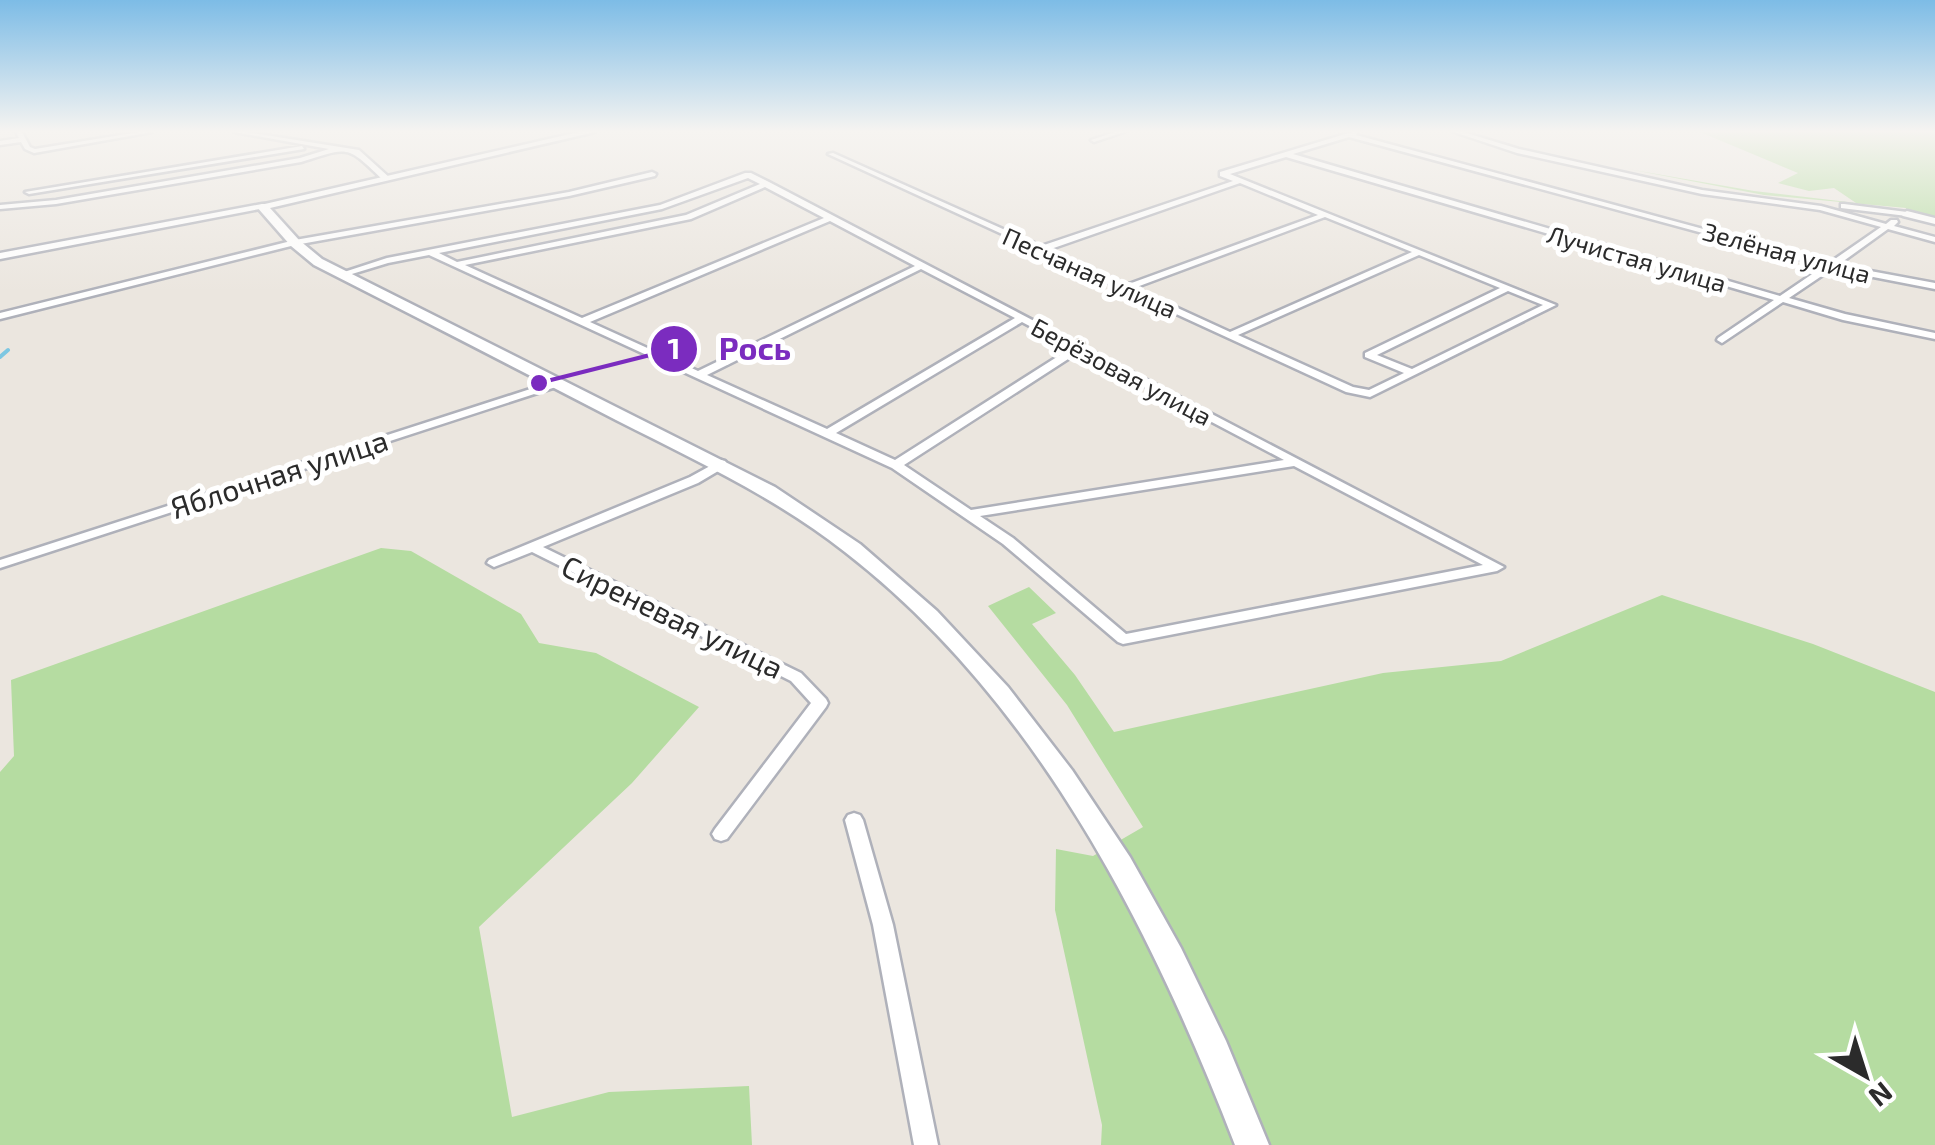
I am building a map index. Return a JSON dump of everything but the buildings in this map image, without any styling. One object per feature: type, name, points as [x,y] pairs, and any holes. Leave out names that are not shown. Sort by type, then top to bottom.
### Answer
[{"type":"street","points":[[29,192],[69,185]]},
{"type":"street","points":[[0,207],[153,185]]},
{"type":"street","points":[[0,256],[353,185]]},
{"type":"street","points":[[0,316],[294,244],[605,185]]},
{"type":"street","name":"Берёзовая улица","points":[[430,252],[666,206],[720,185]]},
{"type":"street","points":[[456,264],[688,218],[763,185]]},
{"type":"street","name":"Берёзовая улица","points":[[769,185],[1496,567],[1138,638]]},
{"type":"street","name":"Песчаная улица","points":[[901,185],[1350,390],[1370,394],[1412,373]]},
{"type":"street","points":[[1042,249],[1227,185]]},
{"type":"street","points":[[1246,185],[1551,305],[1412,373],[1369,355],[1507,288]]},
{"type":"street","name":"Лучистая улица","points":[[1391,185],[1782,300],[1935,336]]},
{"type":"street","name":"Зелёная улица","points":[[1535,185],[1832,266],[1935,286]]},
{"type":"street","points":[[1673,185],[1821,208],[1890,224],[1935,240]]},
{"type":"street","points":[[1687,185],[1935,221]]},
{"type":"street","points":[[262,206],[294,244],[342,274],[721,464],[806,512],[881,569],[947,634],[1007,704],[1122,870],[1218,1052],[1252,1145]]},
{"type":"street","points":[[1722,340],[1907,214]]},
{"type":"street","points":[[1126,288],[1322,216]]},
{"type":"street","points":[[583,321],[831,218]]},
{"type":"street","points":[[342,274],[430,252],[830,432],[896,465],[971,514],[1043,570],[1114,634],[1138,638]]},
{"type":"street","points":[[1230,335],[1418,253]]},
{"type":"street","points":[[700,374],[922,266]]},
{"type":"street","points":[[830,432],[1022,318]]},
{"type":"street","points":[[896,465],[1078,348]]},
{"type":"street","name":"Яблочная улица","points":[[0,564],[558,383]]},
{"type":"street","points":[[971,514],[1295,462]]},
{"type":"street","points":[[494,563],[694,480],[721,464]]},
{"type":"street","name":"Сиреневая улица","points":[[532,547],[796,677],[820,703],[721,834]]},
{"type":"street","points":[[854,820],[883,925],[926,1145]]},
{"type":"green space","points":[[1714,185],[1856,203],[1834,188],[1809,191],[1787,185],[1935,185],[1935,221],[1907,214],[1906,208],[1764,195]]},
{"type":"green space","points":[[381,548],[411,551],[521,614],[539,643],[596,653],[699,707],[632,783],[479,927],[512,1117],[609,1092],[749,1086],[752,1145],[0,1145],[0,772],[14,756],[11,680]]},
{"type":"green space","points":[[1029,587],[1056,613],[1032,624],[1075,675],[1114,732],[1383,673],[1501,661],[1662,595],[1813,644],[1935,692],[1935,1145],[1101,1145],[1102,1125],[1055,910],[1056,849],[1093,856],[1143,827],[1067,705],[988,606]]},
{"type":"waterway","points":[[0,357],[8,350]]},
{"type":"place","name":"Рось","points":[[539,383]]}]
